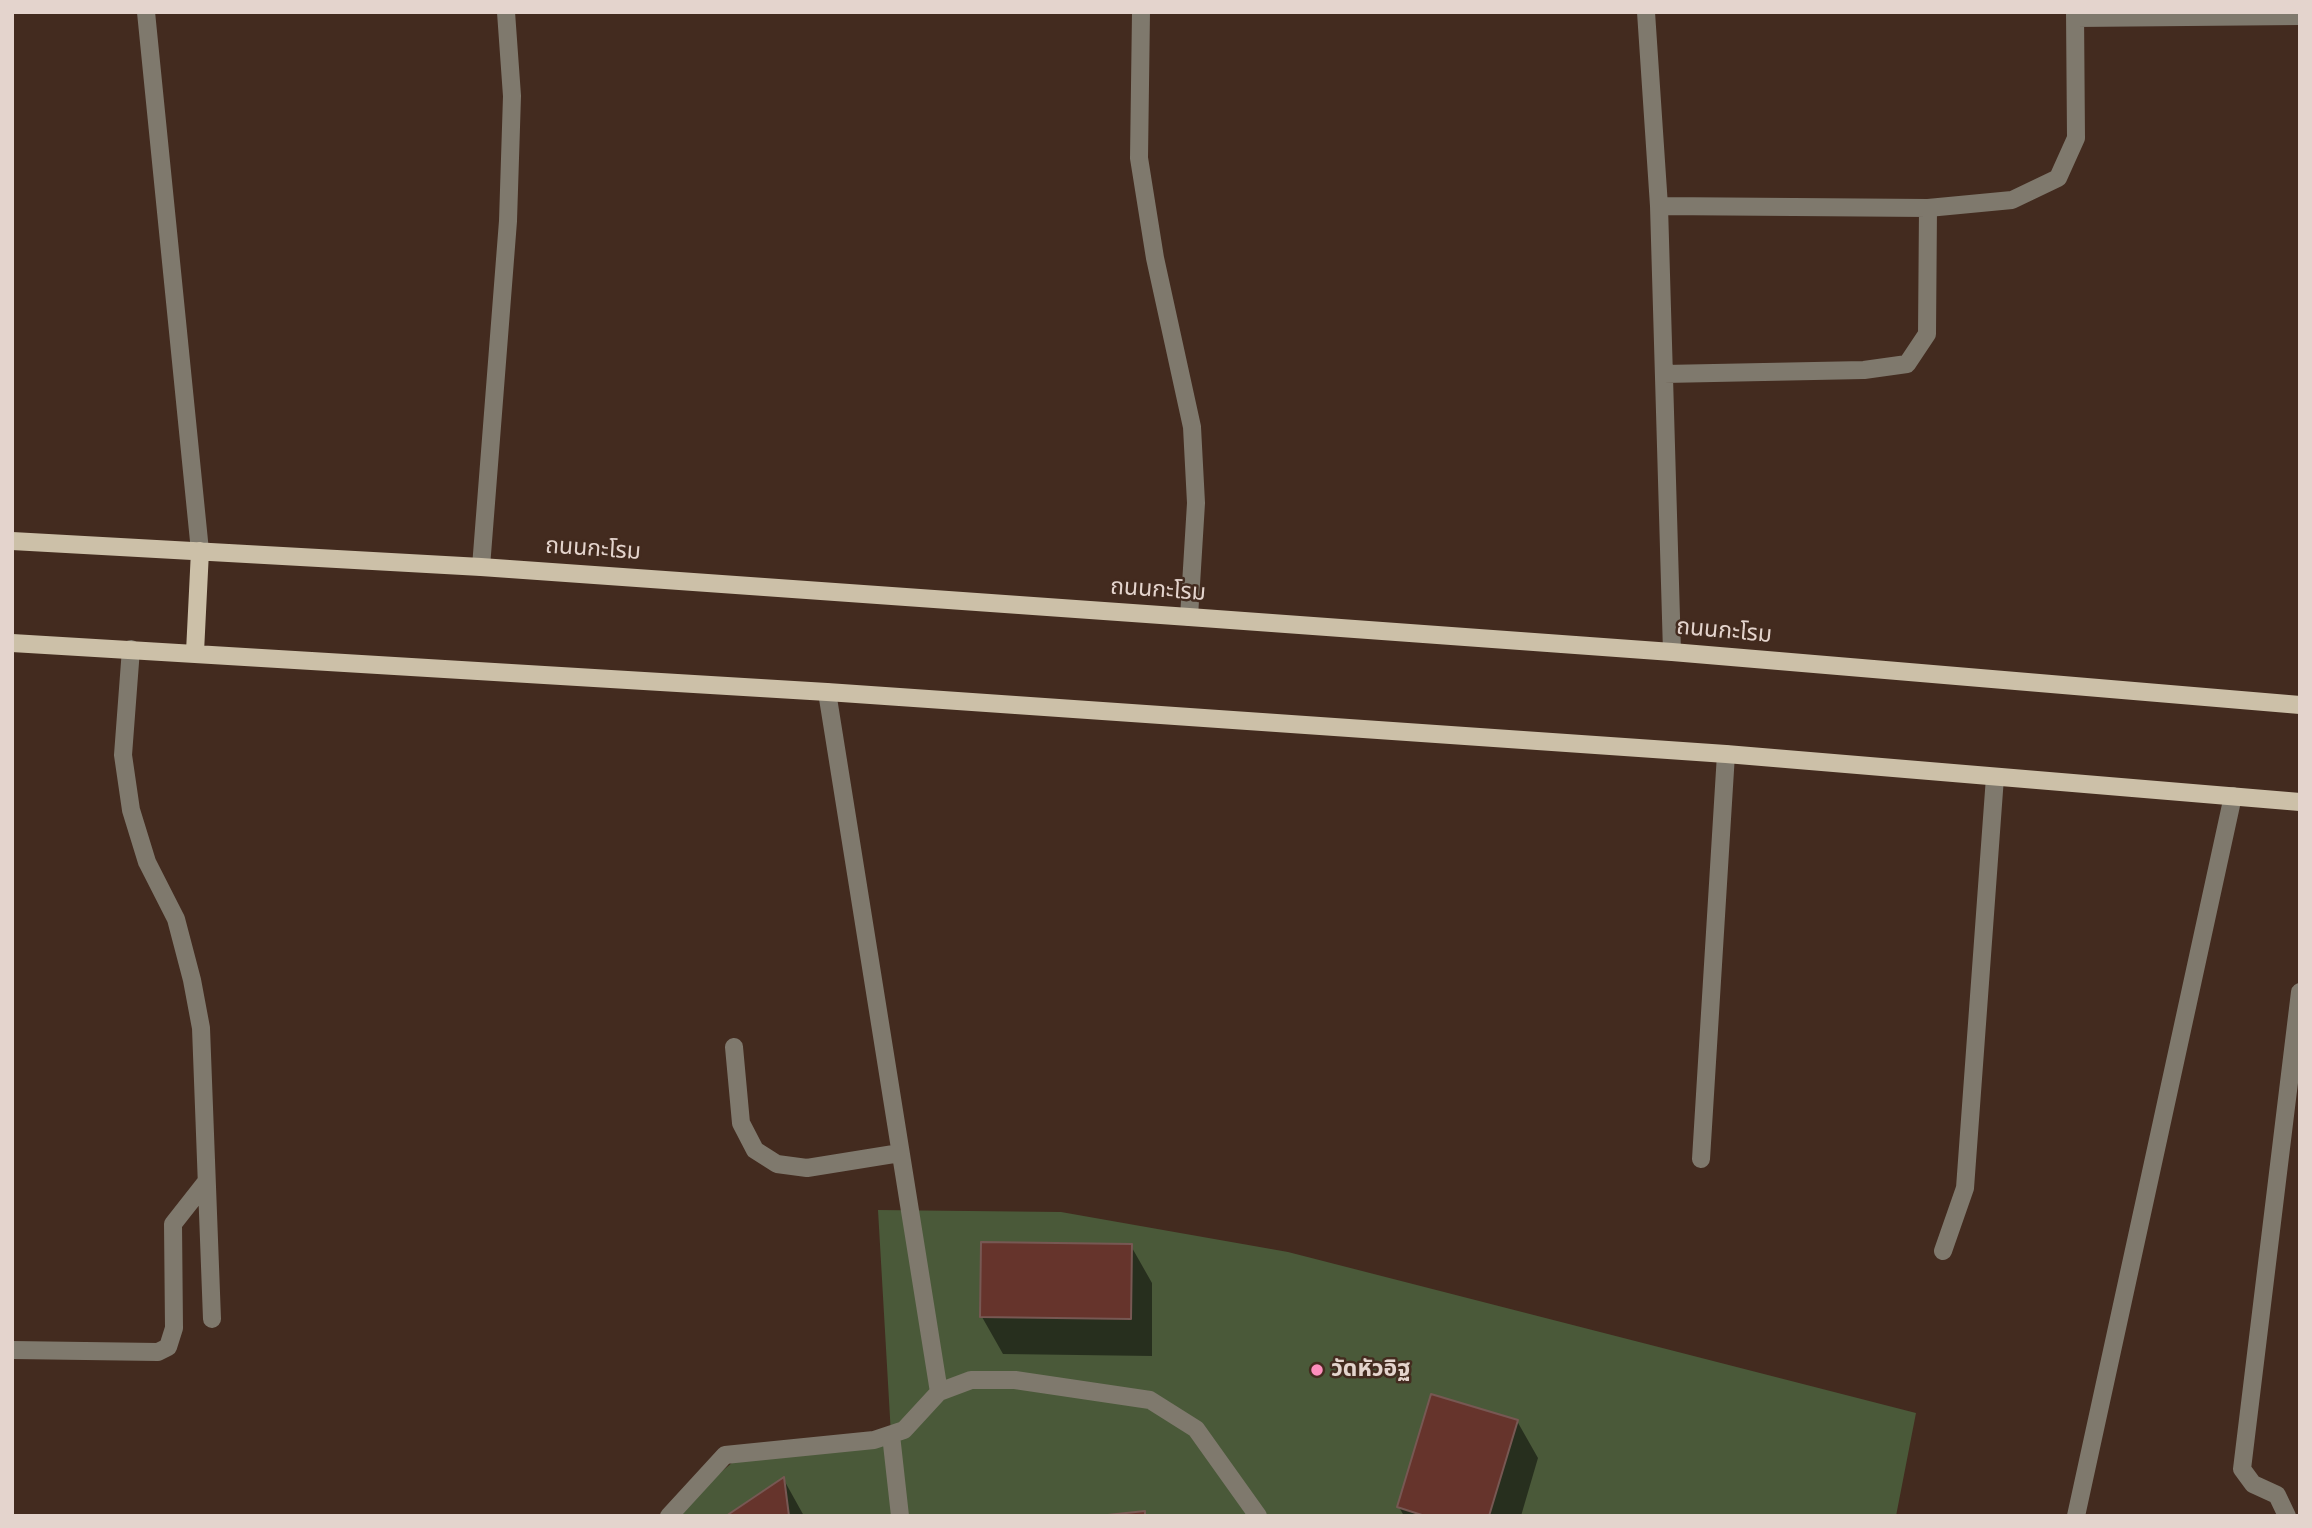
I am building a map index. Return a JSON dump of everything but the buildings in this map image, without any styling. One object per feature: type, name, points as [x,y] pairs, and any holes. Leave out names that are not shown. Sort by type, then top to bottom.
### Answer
[{"type":"main road","name":"ถนนกะโรม","points":[[12,541],[481,567],[1189,617],[1672,652],[2300,705]]},
{"type":"main road","points":[[194,652],[200,551]]},
{"type":"main road","points":[[12,643],[827,692],[1726,754],[2300,802]]},
{"type":"street","points":[[146,12],[200,551]]},
{"type":"street","points":[[481,567],[508,222],[512,96],[506,12]]},
{"type":"street","points":[[1141,12],[1139,158],[1155,258],[1192,427],[1196,503],[1189,617]]},
{"type":"street","points":[[1646,12],[1660,206],[1672,652]]},
{"type":"street","points":[[1660,206],[1928,208],[2012,200],[2058,178],[2076,138],[2076,15],[2300,16]]},
{"type":"street","points":[[1664,374],[1864,370],[1907,363],[1927,334],[1928,208]]},
{"type":"street","points":[[131,649],[123,755],[131,810],[147,862],[176,919],[201,1028],[212,1319]]},
{"type":"street","points":[[827,692],[939,1392]]},
{"type":"street","points":[[1701,1159],[1726,754]]},
{"type":"street","points":[[1943,1251],[1965,1188],[1995,777]]},
{"type":"street","points":[[2076,1516],[2233,796]]},
{"type":"street","points":[[2287,1516],[2277,1495],[2253,1484],[2242,1469],[2300,992]]},
{"type":"street","points":[[734,1047],[741,1123],[755,1150],[777,1164],[807,1168],[900,1153]]},
{"type":"street","points":[[12,1350],[158,1352],[168,1347],[174,1328],[173,1224],[206,1182]]},
{"type":"street","points":[[669,1516],[725,1455],[874,1440],[904,1430],[939,1392],[971,1380],[1015,1380],[1150,1400],[1195,1429],[1258,1516]]},
{"type":"street","points":[[891,1435],[900,1516]]},
{"type":"green space","name":"วัดหัวอิฐ","points":[[878,1210],[1061,1212],[1288,1252],[1916,1413],[1896,1516],[669,1516],[746,1451],[891,1435]]},
{"type":"place","name":"วัดหัวอิฐ","points":[[1317,1370]]}]
